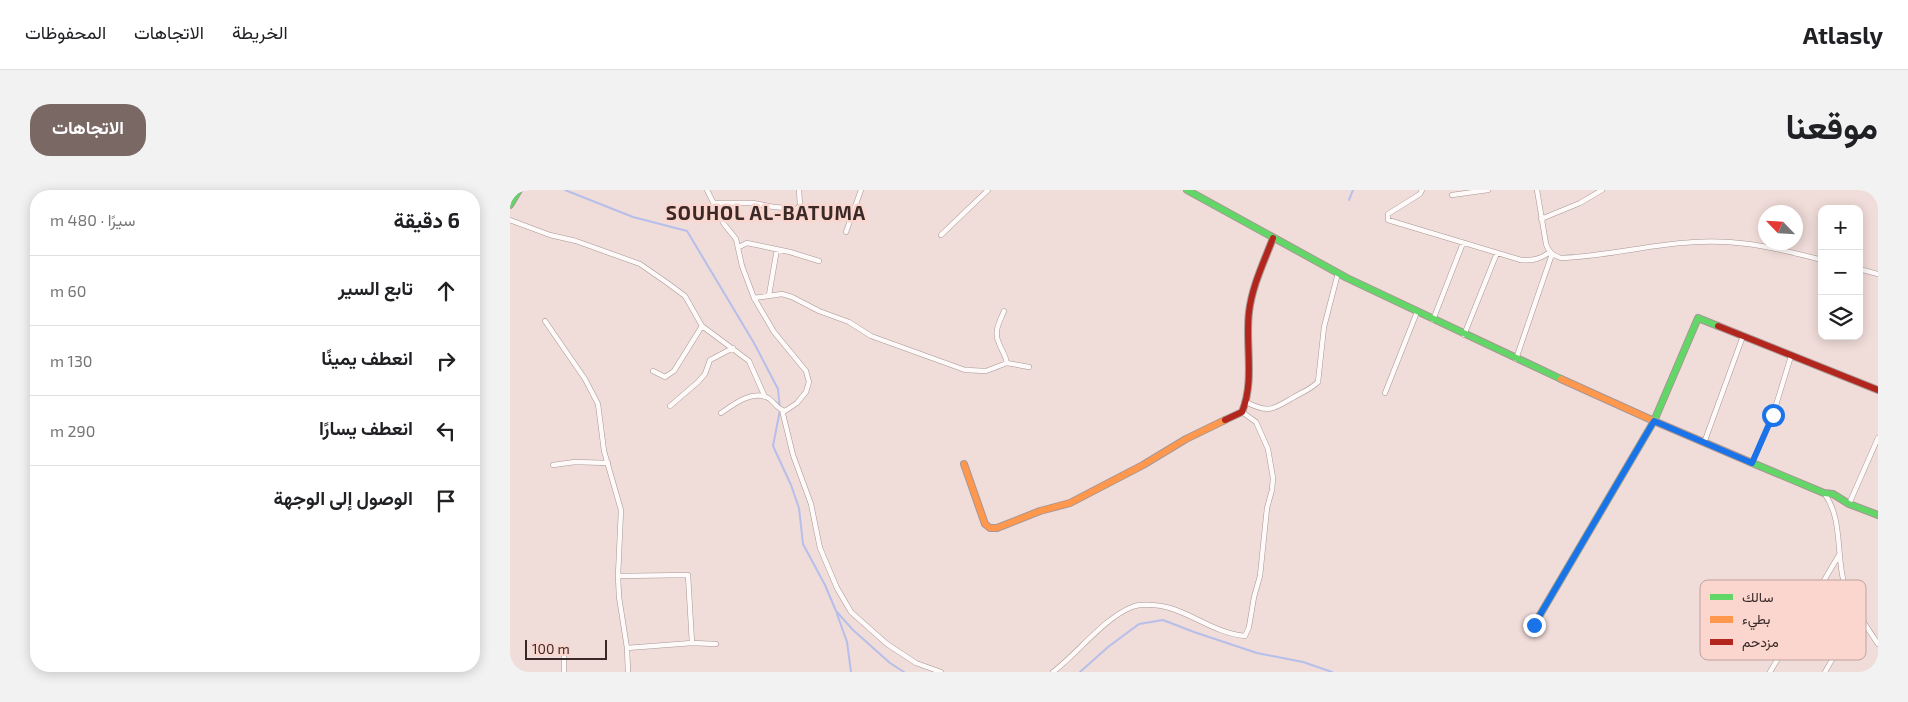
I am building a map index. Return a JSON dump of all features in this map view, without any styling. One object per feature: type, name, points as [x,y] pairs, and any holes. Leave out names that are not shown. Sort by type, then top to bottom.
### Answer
[{"type":"main road","points":[[510,205],[519,190]]},
{"type":"main road","points":[[1186,190],[1338,273],[1516,359],[1704,443],[1824,493],[1833,494],[1849,504],[1878,515]]},
{"type":"main road","points":[[964,464],[985,524],[990,528],[997,528],[1040,511],[1070,503],[1143,465],[1186,439],[1242,412],[1246,402],[1251,301],[1273,238]]},
{"type":"main road","points":[[1534,625],[1654,421],[1698,318],[1878,390]]},
{"type":"street","points":[[707,190],[724,224],[736,239],[742,266],[754,298],[774,332],[806,371],[809,382],[806,392],[797,403],[784,411]]},
{"type":"street","points":[[715,203],[753,203],[797,209],[800,204],[799,190]]},
{"type":"street","points":[[846,232],[861,190]]},
{"type":"street","points":[[940,235],[988,190]]},
{"type":"street","points":[[1422,190],[1420,194],[1388,214],[1388,220],[1521,260],[1532,261],[1551,253]]},
{"type":"street","points":[[1452,195],[1488,190]]},
{"type":"street","points":[[1537,190],[1540,219],[1546,244],[1551,253],[1561,258],[1574,258],[1628,249],[1696,242],[1728,242],[1770,247],[1818,259]]},
{"type":"street","points":[[1540,219],[1580,203],[1602,190]]},
{"type":"street","points":[[510,220],[640,264],[685,296],[702,326],[749,362],[765,397],[776,407],[784,411]]},
{"type":"street","points":[[739,248],[747,243],[778,249],[819,261]]},
{"type":"street","points":[[1433,320],[1464,244]]},
{"type":"street","points":[[769,295],[778,249]]},
{"type":"street","points":[[1464,334],[1497,253]]},
{"type":"street","points":[[1516,359],[1551,253]]},
{"type":"street","points":[[1863,270],[1878,274]]},
{"type":"street","points":[[1246,402],[1257,408],[1268,410],[1280,407],[1318,382],[1324,327],[1338,273]]},
{"type":"street","points":[[754,298],[782,294],[792,297],[819,311],[849,322],[872,336],[961,369],[986,371],[1007,362],[1029,367]]},
{"type":"street","points":[[1004,311],[996,332],[998,342],[1005,351],[1007,362]]},
{"type":"street","points":[[1385,393],[1417,312]]},
{"type":"street","points":[[545,321],[585,379],[598,404],[604,451],[621,510],[618,576],[628,672]]},
{"type":"street","points":[[653,371],[665,376],[674,371],[702,326]]},
{"type":"street","points":[[1704,443],[1743,336]]},
{"type":"street","points":[[670,406],[705,374],[710,360],[733,348]]},
{"type":"street","points":[[1752,463],[1773,415],[1792,356]]},
{"type":"street","points":[[721,413],[744,398],[765,397]]},
{"type":"street","points":[[784,411],[794,455],[811,504],[820,548],[837,588],[851,612],[887,644],[916,663],[941,672]]},
{"type":"street","points":[[1053,672],[1064,664],[1077,649],[1116,617],[1133,606],[1144,605],[1170,608],[1206,625],[1234,635],[1245,636],[1249,627],[1260,576],[1267,508],[1273,478],[1268,450],[1260,430],[1256,422],[1242,412]]},
{"type":"street","points":[[1849,504],[1878,438]]},
{"type":"street","points":[[553,465],[576,462],[608,463]]},
{"type":"street","points":[[1824,493],[1832,504],[1843,580]]},
{"type":"street","points":[[1825,580],[1840,554]]},
{"type":"street","points":[[618,576],[688,575],[692,643]]},
{"type":"street","points":[[1866,626],[1878,644]]},
{"type":"street","points":[[627,648],[692,643],[716,644]]},
{"type":"street","points":[[564,657],[564,672]]},
{"type":"street","points":[[1770,672],[1777,660]]},
{"type":"street","points":[[1825,672],[1832,660]]},
{"type":"waterway","points":[[565,190],[633,217],[687,231],[754,343],[778,389],[780,410],[773,446],[791,485],[799,508],[803,544],[825,585],[836,611],[853,630],[890,663],[904,672]]},
{"type":"waterway","points":[[1349,200],[1353,190]]},
{"type":"waterway","points":[[837,614],[847,642],[851,672]]},
{"type":"waterway","points":[[1080,672],[1108,647],[1139,624],[1163,620],[1257,653],[1303,662],[1332,672]]},
{"type":"traffic: fast","points":[[510,205],[519,190]]},
{"type":"traffic: fast","points":[[1187,190],[1347,278],[1561,379]]},
{"type":"traffic: fast","points":[[1534,625],[1654,421],[1698,318],[1718,326]]},
{"type":"traffic: fast","points":[[1750,462],[1824,493],[1833,494],[1849,504],[1878,515]]},
{"type":"traffic: slow","points":[[1561,379],[1750,462]]},
{"type":"traffic: slow","points":[[964,464],[985,524],[990,528],[997,528],[1040,511],[1070,503],[1143,465],[1186,439],[1225,420]]},
{"type":"traffic: jam","points":[[1225,420],[1242,412],[1246,400],[1249,375],[1249,312],[1259,274],[1273,238]]},
{"type":"traffic: jam","points":[[1718,326],[1878,390]]},
{"type":"district","name":"SOUHOL AL-BATUMA","points":[[766,212]]},
{"type":"route","points":[[1534,625],[1654,421],[1752,463],[1773,415]]}]
